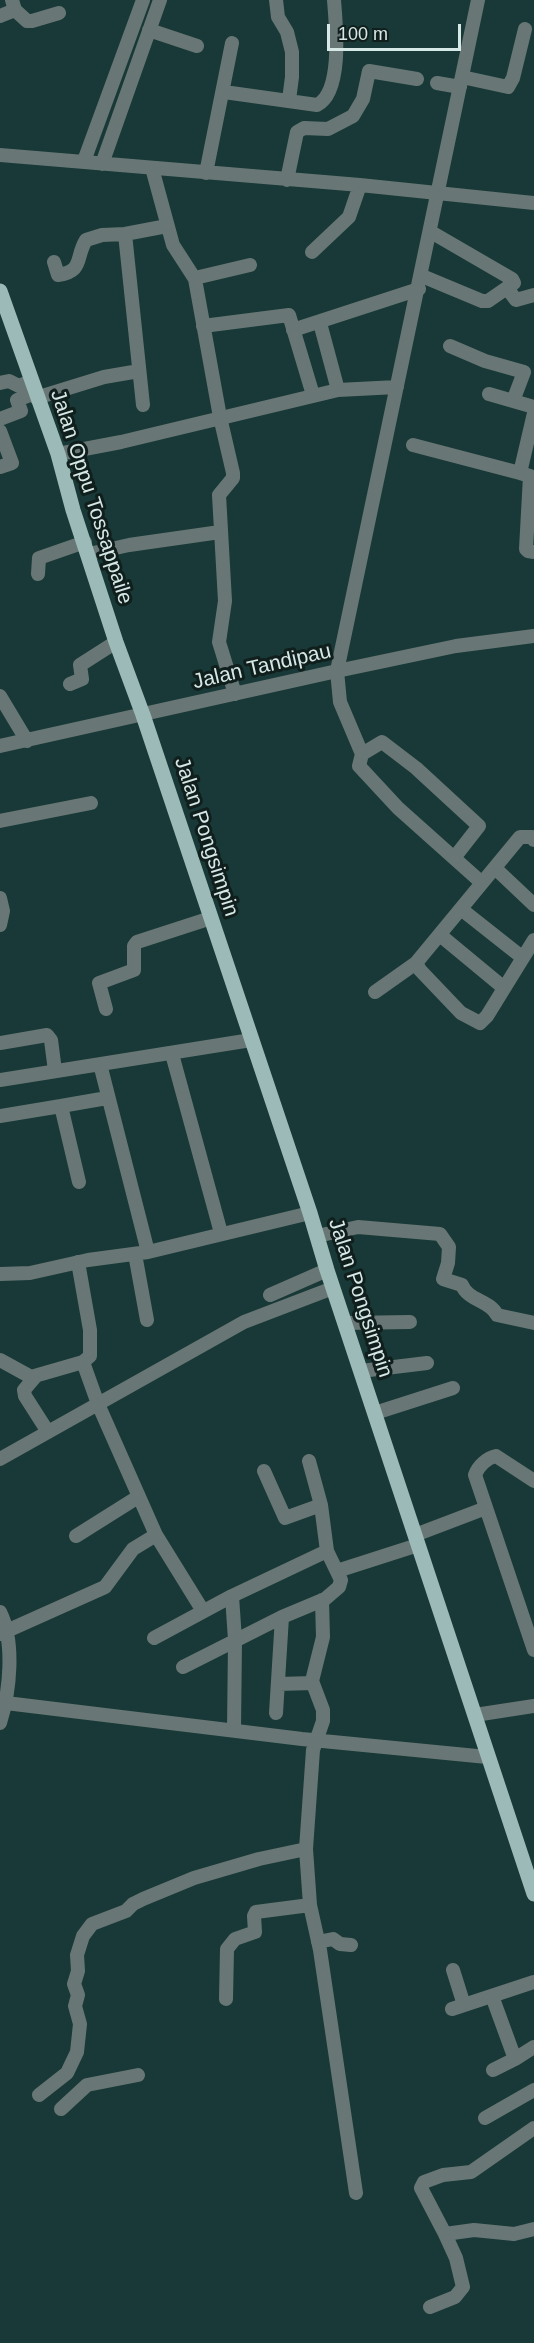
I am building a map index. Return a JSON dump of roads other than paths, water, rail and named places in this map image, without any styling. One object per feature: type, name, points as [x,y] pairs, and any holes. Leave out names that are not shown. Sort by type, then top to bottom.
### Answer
[{"type":"main road","name":"Jalan Oppu Tossappaile","points":[[0,291],[58,454],[73,510],[116,642],[143,715]]},
{"type":"main road","name":"Jalan Pongsimpin","points":[[143,715],[534,1894]]},
{"type":"street","points":[[84,161],[143,0]]},
{"type":"street","points":[[102,164],[160,0]]},
{"type":"street","points":[[276,0],[278,17],[287,32],[292,52],[289,100]]},
{"type":"street","points":[[224,92],[317,105],[324,100],[336,67],[334,0]]},
{"type":"street","points":[[478,0],[337,671],[340,702],[362,754],[359,766],[398,808],[482,883]]},
{"type":"street","points":[[0,16],[14,5],[27,21],[59,13]]},
{"type":"street","points":[[437,83],[461,82],[508,87],[513,78],[525,29]]},
{"type":"street","points":[[149,30],[197,46]]},
{"type":"street","points":[[206,173],[232,43]]},
{"type":"street","points":[[286,180],[297,132],[304,128],[328,129],[353,116],[363,99],[369,72],[417,79]]},
{"type":"street","points":[[0,155],[360,185],[534,203]]},
{"type":"street","points":[[152,168],[175,249],[195,278],[219,417],[233,477],[219,493],[219,532],[223,552],[225,601],[219,647],[236,694]]},
{"type":"street","points":[[312,252],[349,217],[360,185]]},
{"type":"street","points":[[54,262],[58,275],[73,270],[78,264],[80,250],[86,240],[102,235],[125,234],[167,226]]},
{"type":"street","points":[[294,330],[320,323],[420,282],[480,301],[488,300],[514,283],[512,279],[431,232]]},
{"type":"street","points":[[125,234],[143,405]]},
{"type":"street","points":[[195,278],[250,265]]},
{"type":"street","points":[[507,288],[516,300],[534,295]]},
{"type":"street","points":[[203,326],[287,314],[290,316],[313,395]]},
{"type":"street","points":[[320,323],[338,390]]},
{"type":"street","points":[[450,346],[485,361],[524,372],[513,401]]},
{"type":"street","points":[[0,419],[21,411],[17,400],[34,390],[139,371]]},
{"type":"street","points":[[0,383],[9,381],[34,390]]},
{"type":"street","points":[[58,454],[121,442],[338,390],[397,387]]},
{"type":"street","points":[[489,394],[534,407]]},
{"type":"street","points":[[520,473],[534,413]]},
{"type":"street","points":[[0,431],[12,463],[0,467]]},
{"type":"street","points":[[413,445],[530,476],[526,549],[534,552]]},
{"type":"street","points":[[38,574],[39,558],[87,548],[219,532]]},
{"type":"street","name":"Jalan Tandipau","points":[[0,746],[456,646],[534,636]]},
{"type":"street","points":[[70,684],[82,679],[80,665],[116,642]]},
{"type":"street","points":[[0,696],[27,741]]},
{"type":"street","points":[[362,754],[382,742],[416,768],[479,826],[454,858]]},
{"type":"street","points":[[0,821],[91,803]]},
{"type":"street","points":[[375,992],[416,963],[496,869],[520,837],[532,837],[534,840]]},
{"type":"street","points":[[496,869],[534,905]]},
{"type":"street","points":[[0,898],[3,911],[0,925]]},
{"type":"street","points":[[461,909],[523,958]]},
{"type":"street","points":[[106,1009],[99,983],[134,970],[134,946],[137,942],[210,918]]},
{"type":"street","points":[[440,935],[504,988]]},
{"type":"street","points":[[416,963],[432,984],[461,1013],[480,1023],[487,1016],[534,940]]},
{"type":"street","points":[[0,1043],[47,1035],[51,1040],[55,1071]]},
{"type":"street","points":[[0,1080],[251,1040]]},
{"type":"street","points":[[172,1053],[221,1233]]},
{"type":"street","points":[[100,1064],[142,1253],[147,1320]]},
{"type":"street","points":[[0,1116],[107,1098]]},
{"type":"street","points":[[61,1106],[78,1182]]},
{"type":"street","points":[[0,1274],[30,1273],[78,1262],[142,1253],[310,1213]]},
{"type":"street","points":[[317,1236],[358,1227],[440,1234],[449,1246],[443,1279],[462,1286],[465,1293],[493,1308],[497,1315],[534,1323]]},
{"type":"street","points":[[48,1432],[25,1396],[24,1390],[35,1377],[47,1371],[83,1362],[90,1356],[90,1337],[78,1262]]},
{"type":"street","points":[[270,1295],[327,1270]]},
{"type":"street","points":[[0,1459],[244,1322],[333,1288]]},
{"type":"street","points":[[345,1323],[410,1322]]},
{"type":"street","points":[[0,1360],[30,1377],[35,1377]]},
{"type":"street","points":[[83,1362],[98,1404],[156,1535],[203,1611]]},
{"type":"street","points":[[361,1371],[427,1363]]},
{"type":"street","points":[[375,1413],[453,1388]]},
{"type":"street","points":[[534,1481],[496,1456],[489,1458],[479,1467],[475,1475],[534,1650]]},
{"type":"street","points":[[183,1667],[282,1617],[322,1600],[339,1587],[341,1580],[327,1551],[321,1505],[309,1461]]},
{"type":"street","points":[[264,1471],[285,1518],[321,1505]]},
{"type":"street","points":[[76,1536],[138,1497]]},
{"type":"street","points":[[337,1571],[417,1540],[486,1508]]},
{"type":"street","points":[[4,1633],[103,1588],[133,1549],[156,1535]]},
{"type":"street","points":[[153,1638],[232,1596],[327,1551]]},
{"type":"street","points":[[232,1596],[235,1640],[234,1730]]},
{"type":"street","points":[[322,1600],[322,1636],[312,1683],[323,1714],[323,1721],[315,1740],[306,1849],[310,1905],[318,1942],[356,2193]]},
{"type":"street","points":[[0,1612],[4,1633],[6,1703],[0,1723]]},
{"type":"street","points":[[276,1713],[282,1617]]},
{"type":"street","points":[[278,1684],[312,1683]]},
{"type":"street","points":[[6,1703],[315,1740],[487,1757]]},
{"type":"street","points":[[475,1716],[534,1706]]},
{"type":"street","points":[[39,2095],[69,2070],[77,2052],[80,2024],[75,2008],[78,1995],[74,1984],[78,1973],[77,1955],[83,1936],[92,1924],[126,1911],[143,1899],[194,1878],[259,1859],[306,1849]]},
{"type":"street","points":[[226,1999],[226,1949],[236,1938],[255,1932],[256,1913],[310,1905]]},
{"type":"street","points":[[318,1942],[333,1939],[340,1944],[351,1945]]},
{"type":"street","points":[[453,1970],[458,2007],[534,1982]]},
{"type":"street","points":[[492,1996],[515,2059]]},
{"type":"street","points":[[494,2070],[534,2047]]},
{"type":"street","points":[[61,2109],[87,2085],[138,2075]]},
{"type":"street","points":[[60,2079],[75,2095]]},
{"type":"street","points":[[485,2118],[534,2090]]},
{"type":"street","points":[[430,2307],[455,2297],[463,2287],[456,2258],[421,2186],[424,2181],[443,2175],[471,2172],[534,2128]]},
{"type":"street","points":[[445,2234],[479,2230],[514,2234],[534,2229]]}]
